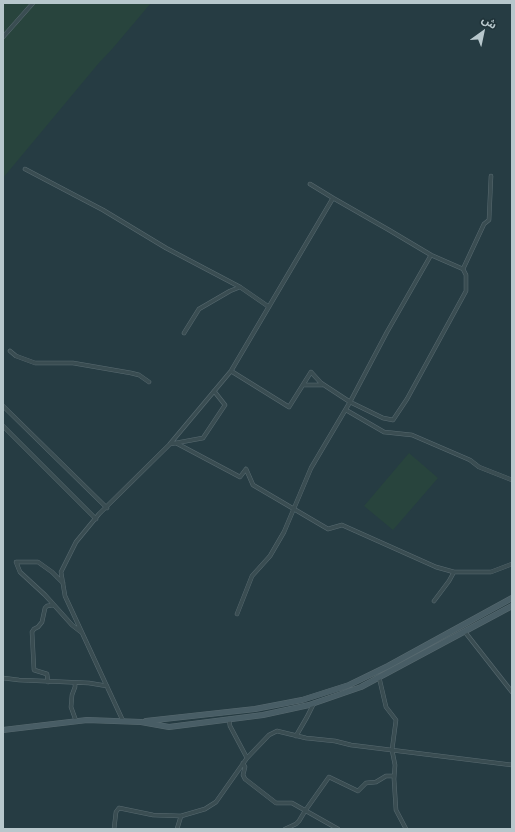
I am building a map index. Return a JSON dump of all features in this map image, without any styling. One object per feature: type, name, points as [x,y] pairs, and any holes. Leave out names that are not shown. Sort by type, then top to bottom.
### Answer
[{"type":"main road","points":[[141,722],[256,709],[302,700],[349,685],[388,666],[511,599]]},
{"type":"main road","points":[[3,730],[87,720],[141,722],[169,727],[263,714],[314,703],[361,686],[512,606]]},
{"type":"main road","points":[[494,608],[493,612],[497,614]]},
{"type":"main road","points":[[456,628],[462,633]]},
{"type":"street","points":[[3,37],[33,3]]},
{"type":"street","points":[[25,169],[103,210],[166,248],[240,287],[269,307]]},
{"type":"street","points":[[463,269],[484,224],[489,220],[491,176]]},
{"type":"street","points":[[232,371],[289,407],[311,372],[324,385],[350,402],[383,418],[393,420],[466,291],[466,275],[463,269],[431,255],[310,184]]},
{"type":"street","points":[[123,721],[65,596],[61,572],[76,542],[96,519],[169,445],[232,371],[333,198]]},
{"type":"street","points":[[237,614],[252,576],[270,556],[284,532],[311,468],[346,410],[387,332],[431,255]]},
{"type":"street","points":[[184,332],[199,309],[230,291],[240,287]]},
{"type":"street","points":[[10,350],[16,356],[34,363],[73,363],[135,374],[149,382]]},
{"type":"street","points":[[303,385],[324,385]]},
{"type":"street","points":[[169,445],[203,438],[225,405],[214,391]]},
{"type":"street","points":[[3,406],[107,508]]},
{"type":"street","points":[[346,410],[384,432],[412,435],[470,460],[480,467],[512,480]]},
{"type":"street","points":[[4,428],[96,519]]},
{"type":"street","points":[[176,443],[234,475],[240,477],[246,469],[253,485],[328,529],[342,525],[436,567],[454,572],[492,572],[512,564]]},
{"type":"street","points":[[63,583],[52,572],[38,562],[16,562],[20,572],[45,595],[72,625],[82,632]]},
{"type":"street","points":[[434,601],[454,572]]},
{"type":"street","points":[[48,682],[47,674],[34,670],[32,632],[34,628],[40,625],[47,606],[53,605]]},
{"type":"street","points":[[462,633],[512,692]]},
{"type":"street","points":[[379,677],[386,708],[396,720],[392,750],[395,765],[394,776],[396,810],[406,829]]},
{"type":"street","points":[[3,678],[107,686]]},
{"type":"street","points":[[75,683],[71,707],[76,721]]},
{"type":"street","points":[[296,736],[314,703]]},
{"type":"street","points":[[229,719],[230,726],[246,758]]},
{"type":"street","points":[[114,829],[116,812],[119,808],[153,815],[181,816],[205,809],[216,802],[246,758],[272,732],[277,731],[306,738],[336,741],[351,745],[512,765]]},
{"type":"street","points":[[243,763],[245,767],[243,776],[250,784],[276,803],[292,803],[338,829]]},
{"type":"street","points":[[284,829],[300,821],[305,811],[329,777],[358,791],[366,783],[376,782],[386,776],[394,776]]},
{"type":"street","points":[[177,829],[181,816]]},
{"type":"green space","points":[[3,3],[151,3],[3,178]]},
{"type":"green space","points":[[409,453],[438,478],[393,530],[364,506]]}]
